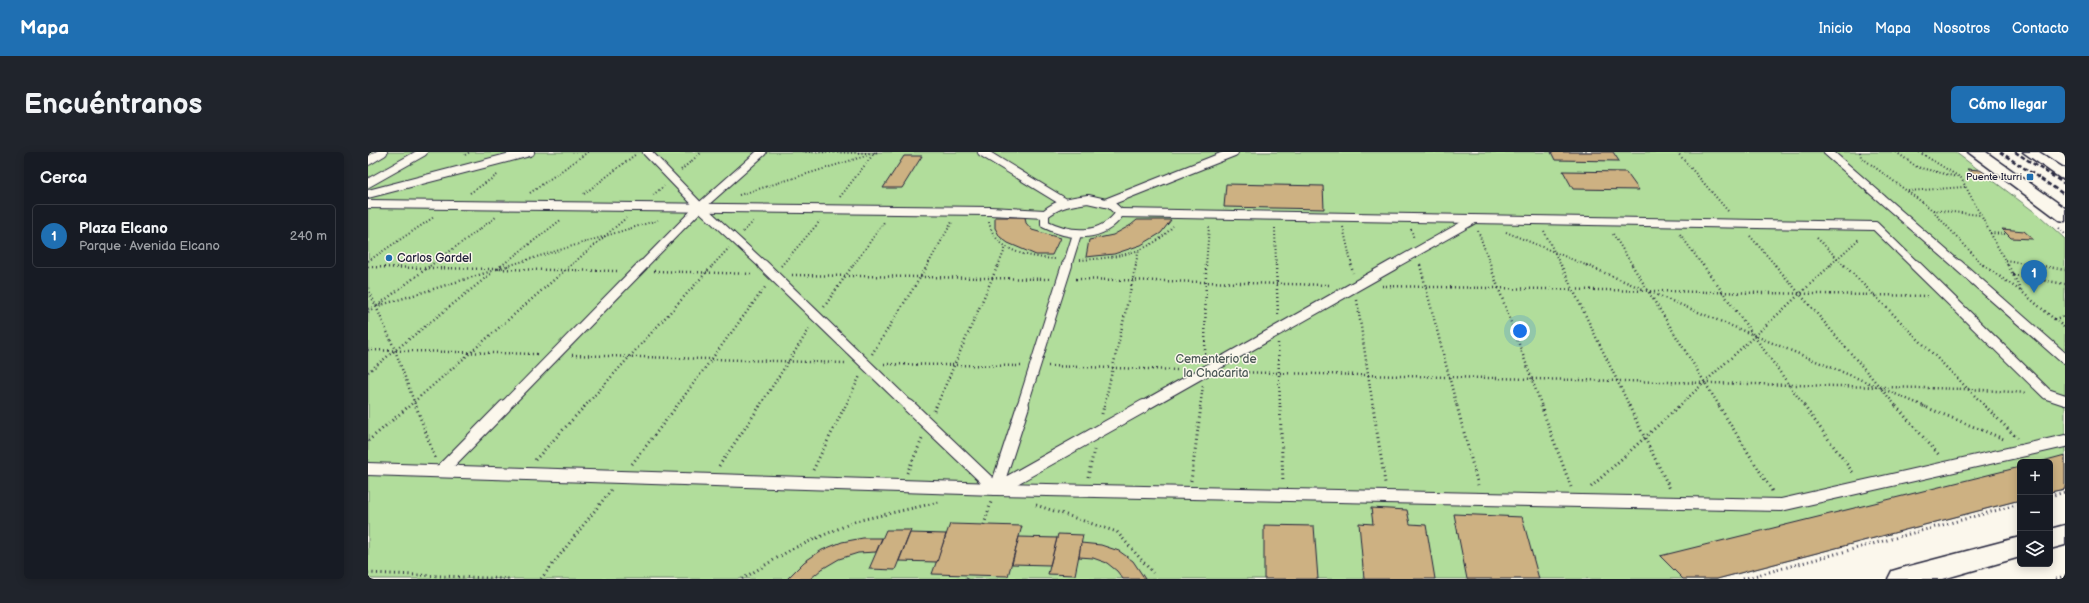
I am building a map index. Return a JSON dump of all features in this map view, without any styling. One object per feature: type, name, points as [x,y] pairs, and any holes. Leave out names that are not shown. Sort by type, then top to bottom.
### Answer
[{"type":"main road","points":[[1976,152],[2065,216]]},
{"type":"main road","points":[[2053,538],[2065,535]]},
{"type":"main road","points":[[1902,579],[2017,548]]},
{"type":"street","points":[[2030,152],[2065,175]]},
{"type":"lane","points":[[368,160],[383,152]]},
{"type":"lane","points":[[368,183],[423,152]]},
{"type":"lane","points":[[368,194],[530,152]]},
{"type":"lane","points":[[646,152],[700,207],[774,275],[996,489]]},
{"type":"lane","points":[[441,472],[700,207],[762,152]]},
{"type":"lane","points":[[982,152],[1064,202]]},
{"type":"lane","points":[[1108,202],[1234,152]]},
{"type":"lane","points":[[1828,152],[2065,359]]},
{"type":"lane","points":[[1088,199],[1108,202],[1116,207],[1120,213],[1115,223],[1099,231],[1077,234],[1057,232],[1045,224],[1045,214],[1052,207],[1064,202],[1088,199]]},
{"type":"lane","points":[[368,204],[959,210],[1045,214]]},
{"type":"lane","points":[[1120,213],[1875,226],[1949,296],[2047,394],[2065,400]]},
{"type":"lane","points":[[996,489],[1474,219]]},
{"type":"lane","points":[[996,489],[1077,234]]},
{"type":"lane","points":[[368,469],[996,489],[1781,505],[2065,441]]},
{"type":"path","points":[[368,311],[588,152]]},
{"type":"path","points":[[570,206],[639,152]]},
{"type":"path","points":[[802,152],[876,152]]},
{"type":"path","points":[[738,196],[876,152]]},
{"type":"path","points":[[541,579],[714,358],[774,275],[831,209],[876,152]]},
{"type":"path","points":[[1678,152],[1879,387],[1950,467]]},
{"type":"path","points":[[1860,152],[1861,157],[1933,210],[1986,268],[2022,292],[2065,328]]},
{"type":"path","points":[[1896,152],[1917,167],[1961,178]]},
{"type":"path","points":[[1919,152],[1961,178],[1989,233],[2022,292]]},
{"type":"path","points":[[368,261],[505,170]]},
{"type":"path","points":[[1907,191],[1965,187]]},
{"type":"path","points":[[368,372],[495,270],[579,206]]},
{"type":"path","points":[[368,441],[640,207]]},
{"type":"path","points":[[522,474],[766,208]]},
{"type":"path","points":[[709,480],[791,360],[816,316],[848,275],[892,210]]},
{"type":"path","points":[[806,483],[866,364],[922,276],[959,210]]},
{"type":"path","points":[[1933,210],[1980,214]]},
{"type":"path","points":[[1190,493],[1204,371],[1205,282],[1210,214]]},
{"type":"path","points":[[1275,215],[1280,329],[1278,343],[1283,495]]},
{"type":"path","points":[[1341,216],[1355,286],[1367,374],[1387,497]]},
{"type":"path","points":[[375,307],[664,218]]},
{"type":"path","points":[[1408,218],[1482,499]]},
{"type":"path","points":[[1474,219],[1576,501],[1704,382],[1801,295],[1837,258],[1875,226]]},
{"type":"path","points":[[1539,220],[1676,503]]},
{"type":"path","points":[[1606,221],[1781,505]]},
{"type":"path","points":[[1671,222],[1864,487]]},
{"type":"path","points":[[1804,224],[2028,450]]},
{"type":"path","points":[[1503,231],[2028,450]]},
{"type":"path","points":[[1989,233],[2007,234]]},
{"type":"path","points":[[901,486],[1006,247]]},
{"type":"path","points":[[1085,491],[1139,250]]},
{"type":"path","points":[[2004,260],[2065,270]]},
{"type":"path","points":[[2035,265],[2044,281]]},
{"type":"path","points":[[368,267],[1132,280],[1355,286],[1722,292],[1801,295],[1949,296]]},
{"type":"path","points":[[2013,276],[2065,284]]},
{"type":"path","points":[[368,288],[395,350],[441,472]]},
{"type":"path","points":[[2054,319],[2065,316]]},
{"type":"path","points":[[984,525],[996,489]]},
{"type":"path","points":[[2053,495],[2065,492]]},
{"type":"path","points":[[742,579],[792,549],[856,521],[942,502]]},
{"type":"path","points":[[1033,503],[1117,532],[1153,573]]},
{"type":"path","points":[[1743,579],[2017,505]]},
{"type":"path","points":[[368,573],[512,579]]},
{"type":"path","points":[[2056,579],[2065,576]]},
{"type":"green space","name":"Cementerio de la Chacarita","points":[[368,152],[1955,152],[2040,216],[2065,239],[2065,489],[2053,491],[2053,459],[2017,459],[2017,501],[1717,579],[368,579]]},
{"type":"building","points":[[1551,152],[1613,152],[1619,161],[1555,160]]},
{"type":"building","points":[[904,156],[922,156],[902,188],[883,188]]},
{"type":"building","points":[[1967,169],[1980,170],[1988,175],[1975,175]]},
{"type":"building","points":[[1563,171],[1626,172],[1639,190],[1573,189]]},
{"type":"building","points":[[1226,184],[1323,186],[1324,209],[1224,207]]},
{"type":"building","points":[[995,217],[1025,217],[1026,223],[1032,230],[1060,238],[1052,255],[1036,255],[1008,243],[1000,237],[995,228]]},
{"type":"building","points":[[1137,220],[1171,220],[1161,233],[1141,245],[1114,254],[1086,257],[1089,240],[1113,235]]},
{"type":"building","points":[[2002,229],[2024,231],[2033,239],[2011,238]]},
{"type":"building","points":[[2065,455],[2065,489],[2053,491],[2053,459],[2050,459]]},
{"type":"building","points":[[2017,468],[2017,501],[1717,579],[1683,579],[1660,556]]},
{"type":"building","points":[[1371,508],[1407,510],[1410,524],[1426,525],[1435,579],[1364,579],[1359,523],[1373,524]]},
{"type":"building","points":[[1454,514],[1522,517],[1539,579],[1467,579]]},
{"type":"building","points":[[950,524],[1022,526],[1008,576],[932,574]]},
{"type":"building","points":[[1264,525],[1314,526],[1318,579],[1264,579]]},
{"type":"building","points":[[886,530],[911,530],[895,570],[869,569]]},
{"type":"building","points":[[910,533],[946,534],[937,562],[899,561]]},
{"type":"building","points":[[1058,534],[1083,535],[1075,575],[1048,574]]},
{"type":"building","points":[[1019,537],[1057,538],[1050,565],[1012,564]]},
{"type":"building","points":[[863,538],[882,538],[876,552],[858,553],[839,559],[822,569],[810,579],[787,579],[804,562],[822,550],[842,542]]},
{"type":"building","points":[[1081,543],[1101,545],[1119,551],[1133,561],[1145,579],[1123,579],[1117,571],[1107,563],[1093,558],[1079,557]]},
{"type":"railway","points":[[2000,152],[2065,195]]},
{"type":"railway","points":[[2015,152],[2065,184]]},
{"type":"place","name":"Puente Iturri","points":[[2030,177]]},
{"type":"place","name":"Carlos Gardel","points":[[389,258]]},
{"type":"place","name":"Plaza Elcano","points":[[2034,293]]}]
